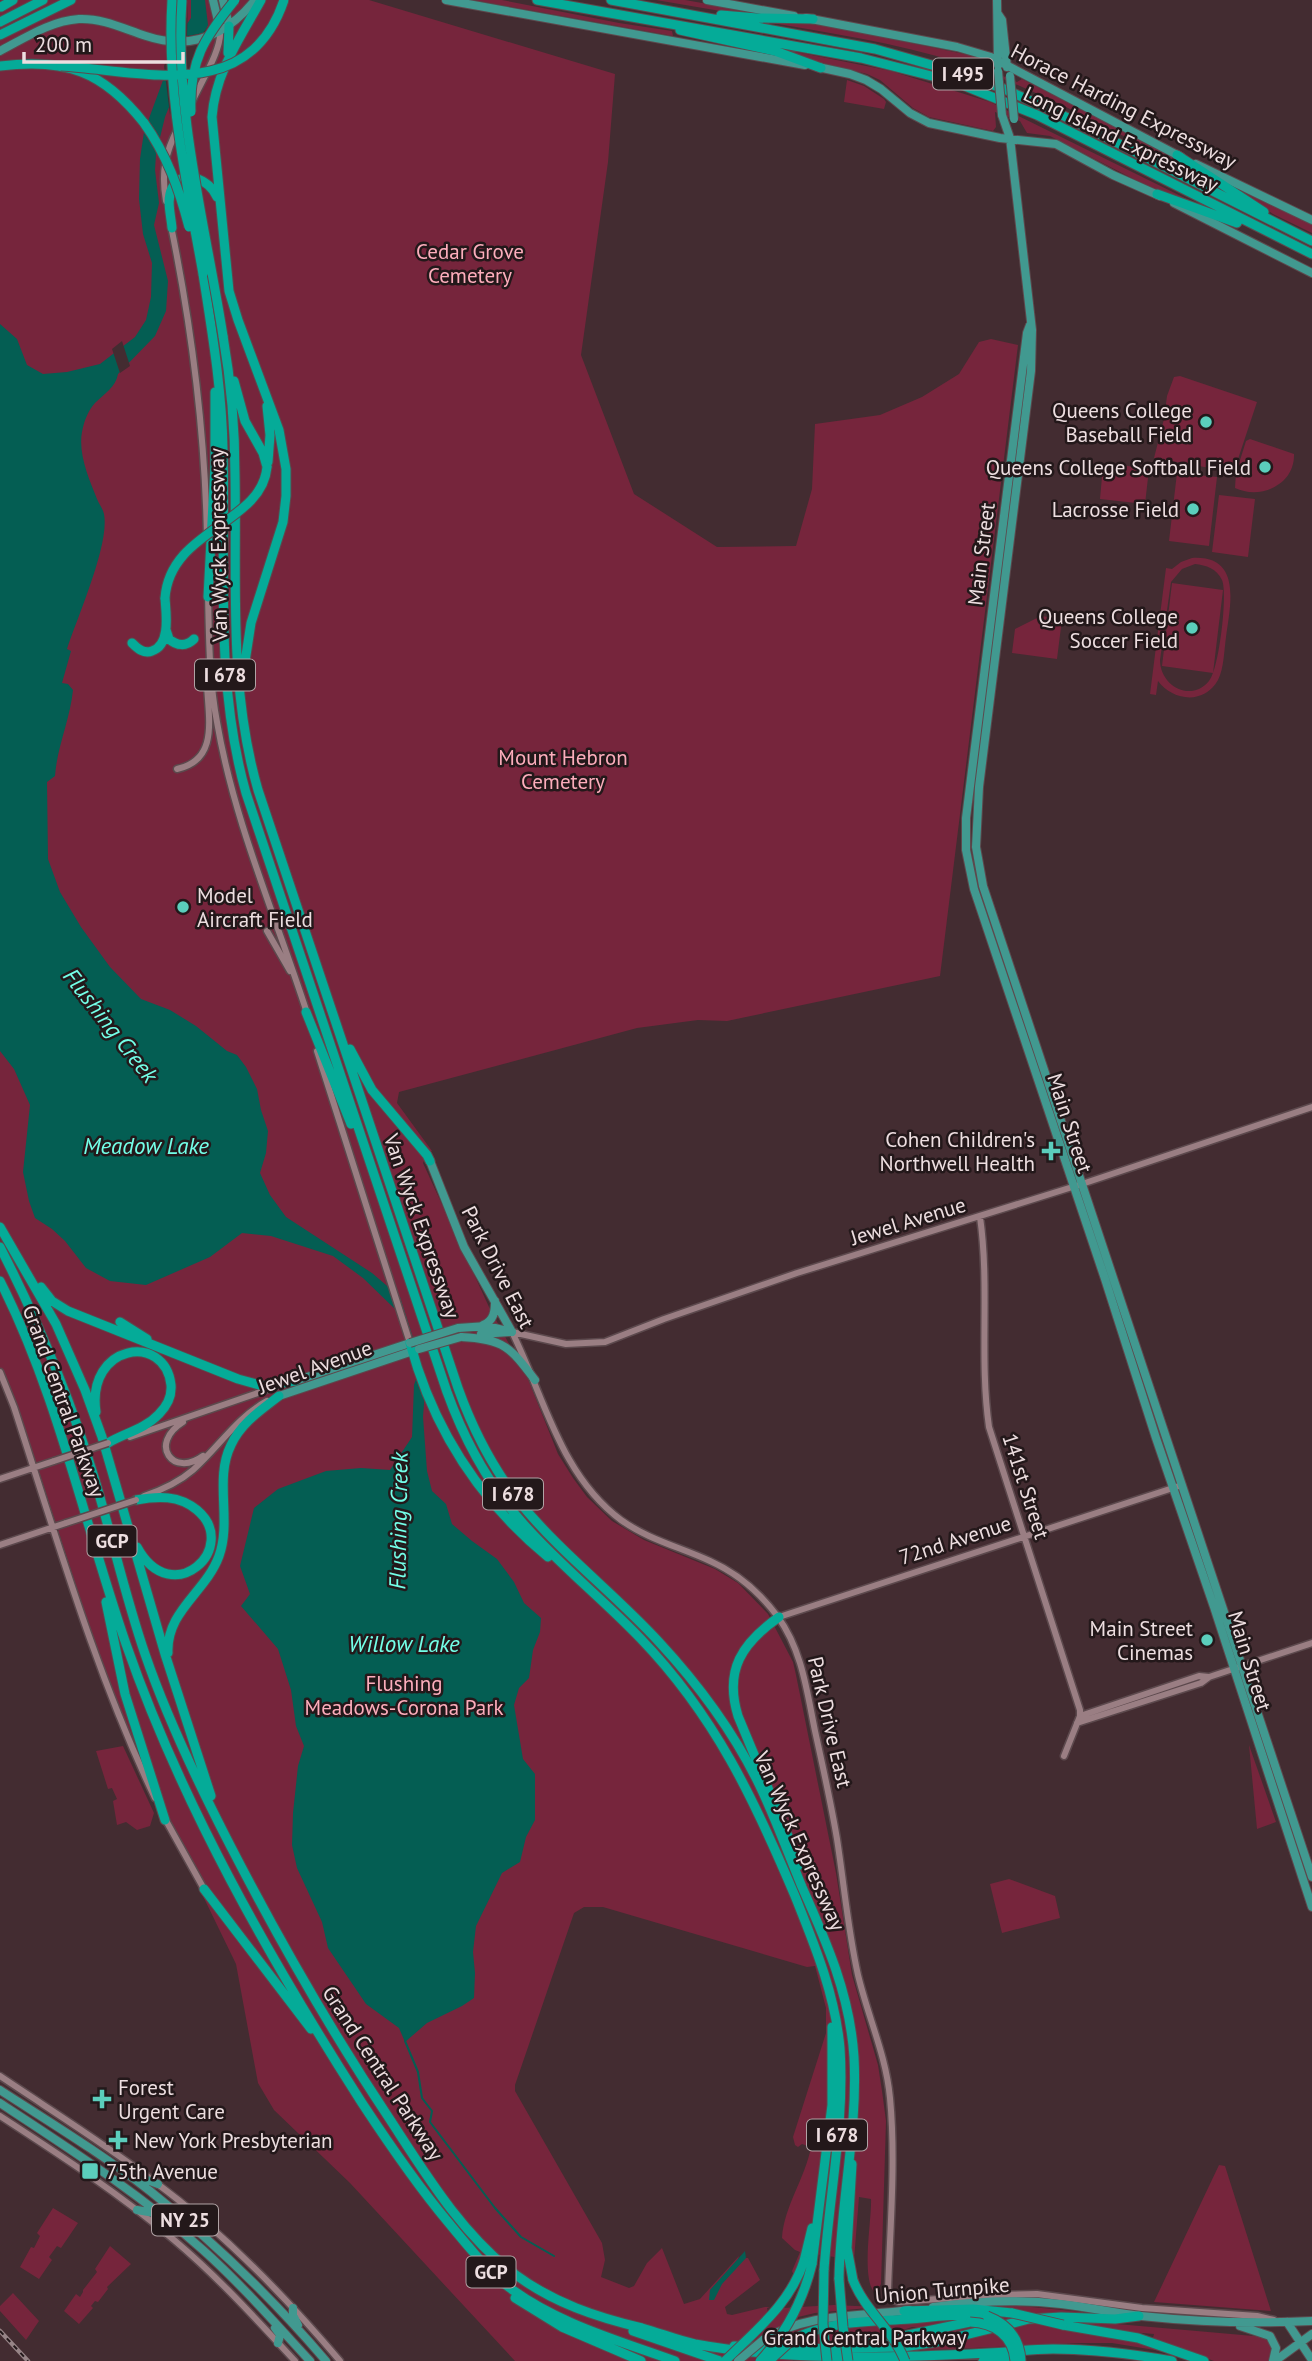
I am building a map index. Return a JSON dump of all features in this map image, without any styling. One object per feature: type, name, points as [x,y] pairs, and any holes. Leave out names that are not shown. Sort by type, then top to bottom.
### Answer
[{"type":"highway","points":[[0,7],[12,0]]},
{"type":"highway","points":[[0,22],[43,0]]},
{"type":"highway","points":[[0,35],[71,0]]},
{"type":"highway","name":"Van Wyck Expressway","points":[[172,0],[170,41],[173,91],[202,274],[230,389],[235,448],[236,645],[240,704],[258,790],[458,1388],[481,1441],[503,1479],[529,1513],[649,1631],[678,1664],[736,1742],[757,1780],[842,1983],[850,2021],[854,2073],[852,2131],[839,2279],[848,2361]]},
{"type":"highway","name":"Van Wyck Expressway","points":[[182,0],[182,76],[218,337],[223,440],[225,676],[235,750],[256,824],[452,1406],[477,1460],[520,1521],[625,1623],[688,1693],[738,1770],[814,1944],[832,2001],[840,2049],[840,2092],[824,2270],[823,2325],[827,2361]]},
{"type":"highway","points":[[192,152],[191,95],[194,65],[208,34],[235,0]]},
{"type":"highway","points":[[240,704],[248,634],[281,530],[287,488],[282,439],[232,300],[220,216],[212,117],[215,92],[225,65],[258,0]]},
{"type":"highway","points":[[0,66],[61,66],[180,76],[211,72],[234,62],[258,44],[272,26],[284,0]]},
{"type":"highway","name":"Long Island Expressway","points":[[537,0],[871,60],[955,82],[1037,116],[1312,254]]},
{"type":"highway","name":"Long Island Expressway","points":[[611,0],[875,49],[967,75],[1056,113],[1312,242]]},
{"type":"highway","points":[[674,12],[702,11],[746,18],[813,19]]},
{"type":"highway","points":[[0,40],[31,19]]},
{"type":"highway","points":[[652,21],[730,43],[775,51],[821,68]]},
{"type":"highway","points":[[225,65],[230,43],[229,26]]},
{"type":"highway","points":[[61,66],[105,84],[126,102],[149,131],[175,181],[202,274]]},
{"type":"highway","points":[[1177,155],[1288,230]]},
{"type":"highway","points":[[172,228],[170,195],[175,183],[187,178],[202,180],[213,189],[220,216]]},
{"type":"highway","points":[[1157,194],[1286,241]]},
{"type":"highway","points":[[218,337],[243,414],[263,453],[267,467]]},
{"type":"highway","points":[[208,597],[216,450],[218,337]]},
{"type":"highway","points":[[194,639],[185,645],[169,639],[165,598],[169,577],[188,549],[255,496],[263,485],[270,442],[269,421],[260,378]]},
{"type":"highway","points":[[132,643],[144,652],[155,650],[166,629]]},
{"type":"highway","points":[[327,996],[368,1084],[430,1161]]},
{"type":"highway","points":[[306,1012],[401,1253]]},
{"type":"highway","points":[[0,1227],[66,1346],[105,1440]]},
{"type":"highway","name":"Grand Central Parkway","points":[[0,1247],[41,1333],[77,1424],[134,1620],[152,1675],[178,1738],[274,1929],[333,2030],[396,2128],[459,2218],[490,2252],[526,2282],[567,2305],[610,2321],[716,2348],[780,2357],[897,2357],[1052,2349],[1172,2361]]},
{"type":"highway","points":[[18,1256],[57,1305],[249,1383],[263,1386],[295,1381]]},
{"type":"highway","name":"Grand Central Parkway","points":[[0,1281],[26,1339],[46,1394],[126,1644],[170,1753],[248,1910],[331,2053],[428,2200],[485,2265],[515,2291],[565,2320],[675,2361]]},
{"type":"highway","points":[[120,1322],[163,1349]]},
{"type":"highway","points":[[411,1347],[435,1414],[470,1474],[512,1524],[550,1559],[578,1578]]},
{"type":"highway","points":[[105,1440],[152,1421],[167,1405],[170,1380],[166,1370],[145,1353],[129,1352],[115,1357],[104,1367],[98,1381],[95,1401],[105,1440],[128,1525],[169,1665],[225,1834]]},
{"type":"highway","points":[[169,1665],[169,1636],[175,1620],[210,1573],[222,1546],[225,1528],[224,1469],[229,1447],[247,1421],[279,1396]]},
{"type":"highway","points":[[128,1525],[144,1558],[152,1567],[164,1573],[177,1575],[192,1570],[203,1561],[209,1549],[211,1536],[208,1524],[202,1514],[192,1506],[168,1497],[136,1500]]},
{"type":"highway","points":[[94,1542],[125,1694],[165,1820]]},
{"type":"highway","points":[[779,1617],[756,1634],[741,1655],[734,1677],[734,1703],[809,1888],[819,1923]]},
{"type":"highway","points":[[204,1889],[331,2053]]},
{"type":"highway","points":[[757,2361],[780,2337],[802,2297],[820,2195],[832,2093],[832,2001]]},
{"type":"highway","points":[[852,2131],[853,2180],[847,2248],[853,2280],[863,2301],[898,2345],[905,2361]]},
{"type":"highway","points":[[428,2200],[461,2247],[502,2289],[553,2323],[641,2361]]},
{"type":"highway","points":[[610,2321],[645,2336],[723,2361],[780,2306],[808,2262]]},
{"type":"highway","points":[[904,2311],[973,2309],[1012,2313],[1139,2338],[1204,2361]]},
{"type":"highway","points":[[647,2330],[746,2347],[835,2349],[920,2345],[1039,2318],[1107,2320],[1140,2312]]},
{"type":"highway","points":[[769,2361],[792,2340],[813,2330],[833,2325],[958,2315],[987,2316],[998,2321],[1010,2330],[1018,2344],[1021,2361]]},
{"type":"highway","points":[[835,2349],[970,2322],[1000,2331],[1010,2343],[1015,2361]]},
{"type":"highway","points":[[611,2338],[658,2361]]},
{"type":"highway","points":[[983,2361],[1092,2351]]},
{"type":"main road","points":[[213,0],[220,31]]},
{"type":"main road","points":[[223,0],[229,26]]},
{"type":"main road","points":[[0,51],[44,28],[64,21],[86,19],[117,25],[162,40],[184,41],[208,37],[239,19],[258,0]]},
{"type":"main road","points":[[446,0],[850,74],[881,89],[910,113],[929,123],[967,132],[1056,144],[1312,274]]},
{"type":"main road","name":"Horace Harding Expressway","points":[[707,0],[965,49],[1002,63],[1177,155],[1312,220]]},
{"type":"main road","name":"Main Street","points":[[997,0],[998,14],[1002,20],[1002,63],[998,71],[1002,114],[1010,138],[1030,325],[977,719],[966,818],[966,844],[974,889],[1078,1185],[1238,1667],[1312,1878]]},
{"type":"main road","name":"Main Street","points":[[1002,63],[1010,76],[1014,120],[1010,138]]},
{"type":"main road","name":"Park Drive East","points":[[430,1161],[464,1247],[512,1332]]},
{"type":"main road","points":[[481,1326],[492,1318],[495,1301]]},
{"type":"main road","name":"Jewel Avenue","points":[[295,1381],[481,1326],[512,1332]]},
{"type":"main road","name":"Jewel Avenue","points":[[459,1333],[512,1332]]},
{"type":"main road","points":[[459,1333],[490,1340],[506,1347],[535,1380]]},
{"type":"main road","name":"Jewel Avenue","points":[[279,1396],[361,1368],[411,1347]]},
{"type":"main road","name":"Main Street","points":[[1238,1667],[1312,1907]]},
{"type":"main road","name":"NY 25","points":[[0,2090],[118,2167],[209,2241],[303,2334],[326,2361]]},
{"type":"main road","name":"NY 25","points":[[0,2103],[118,2182],[161,2215],[204,2251],[310,2361]]},
{"type":"main road","points":[[118,2167],[158,2184]]},
{"type":"main road","points":[[137,2210],[161,2215]]},
{"type":"main road","name":"Union Turnpike","points":[[738,2361],[763,2340],[783,2329],[815,2319],[971,2302],[1020,2301],[1072,2305],[1223,2322],[1311,2321]]},
{"type":"main road","points":[[293,2308],[294,2318],[303,2334]]},
{"type":"main road","points":[[268,2316],[279,2335],[278,2343]]},
{"type":"main road","points":[[1274,2361],[1312,2334],[1311,2321]]},
{"type":"main road","points":[[1223,2322],[1267,2333],[1273,2338],[1276,2348],[1274,2361]]},
{"type":"main road","points":[[1287,2322],[1312,2360]]},
{"type":"street","points":[[220,31],[219,48],[173,138],[165,160],[163,179],[193,353],[203,437],[209,649],[214,708],[238,808],[299,988],[370,1223],[411,1347]]},
{"type":"street","points":[[177,769],[195,762],[206,747],[209,731],[209,649]]},
{"type":"street","points":[[267,930],[299,988]]},
{"type":"street","name":"Jewel Avenue","points":[[512,1332],[566,1344],[605,1342],[791,1275],[980,1217],[1312,1107]]},
{"type":"street","name":"141st Street","points":[[980,1217],[985,1254],[986,1413],[993,1444],[1064,1656],[1079,1719]]},
{"type":"street","name":"Park Drive East","points":[[512,1332],[568,1459],[602,1504],[645,1535],[692,1553],[726,1570],[749,1586],[779,1617],[797,1651],[835,1830],[858,1974],[883,2059],[890,2097],[892,2139],[888,2291],[895,2302]]},
{"type":"street","points":[[0,1371],[96,1660],[131,1748],[165,1820],[204,1889]]},
{"type":"street","name":"Jewel Avenue","points":[[0,1479],[105,1440],[193,1415],[295,1381]]},
{"type":"street","name":"Jewel Avenue","points":[[0,1545],[136,1500],[180,1479],[197,1466],[248,1413],[279,1396]]},
{"type":"street","points":[[193,1415],[169,1432],[166,1445],[170,1457],[179,1463],[187,1464],[198,1460],[215,1447]]},
{"type":"street","name":"72nd Avenue","points":[[779,1617],[1178,1486]]},
{"type":"street","points":[[1064,1756],[1079,1719],[1201,1683],[1209,1677],[1312,1643]]},
{"type":"street","points":[[0,2076],[158,2184],[238,2252],[340,2361]]},
{"type":"street","points":[[0,2116],[100,2182],[176,2241],[230,2291],[295,2361]]},
{"type":"street","name":"Union Turnpike","points":[[895,2302],[1029,2294],[1069,2297],[1140,2312],[1257,2316],[1287,2322]]},
{"type":"green space","name":"Flushing Meadows-Corona Park","points":[[0,0],[369,0],[615,74],[608,162],[581,355],[634,494],[717,547],[796,546],[812,489],[815,424],[880,415],[922,397],[959,374],[979,342],[991,339],[1018,345],[940,976],[727,1021],[698,1020],[637,1028],[399,1092],[397,1103],[432,1151],[428,1152],[423,1163],[489,1307],[528,1379],[558,1454],[573,1478],[587,1497],[612,1521],[644,1540],[715,1569],[738,1583],[768,1614],[793,1662],[836,1873],[852,1975],[878,2065],[886,2121],[881,2284],[876,2294],[871,2287],[868,2264],[871,2199],[859,2197],[854,2260],[802,2252],[794,2276],[792,2271],[800,2252],[782,2238],[787,2215],[811,2147],[802,2144],[798,2147],[793,2137],[826,2033],[826,2008],[815,1966],[807,1967],[603,1907],[584,1907],[574,1913],[515,2091],[602,2243],[605,2260],[601,2277],[629,2288],[634,2286],[647,2263],[662,2248],[684,2304],[700,2299],[739,2256],[736,2266],[748,2258],[760,2280],[725,2307],[727,2314],[765,2307],[770,2307],[767,2308],[768,2313],[775,2317],[783,2308],[834,2305],[878,2307],[798,2317],[795,2331],[803,2328],[803,2331],[961,2319],[924,2328],[912,2327],[872,2340],[837,2344],[791,2356],[793,2361],[515,2361],[350,2183],[274,2110],[258,2083],[236,1964],[167,1822],[100,1659],[35,1459],[0,1372]]},
{"type":"green space","points":[[473,0],[502,0],[672,31],[673,36]]},
{"type":"green space","points":[[656,0],[685,0],[759,13],[732,13]]},
{"type":"green space","points":[[761,21],[818,24],[974,56],[988,62],[991,71],[1017,82],[1022,79],[1167,153],[1211,182],[1056,102],[960,63],[886,44]]},
{"type":"green space","points":[[777,48],[891,71],[990,102],[1197,204],[1155,190],[1050,136],[1027,133],[1020,121],[995,112],[996,127],[993,131],[929,117],[913,108],[880,80],[867,74]]},
{"type":"green space","points":[[847,80],[864,86],[884,99],[884,109],[844,102]]},
{"type":"green space","points":[[1213,175],[1312,225],[1312,233],[1273,214]]},
{"type":"green space","name":"Queens College Baseball Field","points":[[1180,376],[1257,402],[1238,459],[1230,468],[1221,470],[1154,458],[1167,396],[1174,377]]},
{"type":"green space","name":"Queens College Softball Field","points":[[1250,439],[1294,454],[1289,474],[1282,482],[1265,491],[1235,488],[1236,473],[1246,441]]},
{"type":"green space","points":[[1107,463],[1149,469],[1145,504],[1100,499],[1103,466]]},
{"type":"green space","name":"Lacrosse Field","points":[[1177,473],[1217,477],[1209,546],[1169,541]]},
{"type":"green space","points":[[1219,495],[1255,499],[1248,557],[1212,552]]},
{"type":"green space","points":[[1192,558],[1208,559],[1219,565],[1230,585],[1230,611],[1222,670],[1212,688],[1197,697],[1172,693],[1158,681],[1156,695],[1150,694],[1166,568],[1172,569]],"holes":[[[1195,564],[1214,570],[1222,580],[1222,631],[1213,674],[1209,681],[1194,691],[1186,691],[1171,684],[1165,677],[1160,660],[1171,582],[1182,569]]]},
{"type":"green space","name":"Queens College Soccer Field","points":[[1172,583],[1223,590],[1213,673],[1162,666]]},
{"type":"green space","points":[[1041,616],[1062,619],[1057,659],[1012,653],[1015,629]]},
{"type":"green space","points":[[1249,1745],[1276,1822],[1257,1829]]},
{"type":"green space","points":[[123,1746],[154,1813],[150,1826],[137,1830],[126,1822],[117,1825],[113,1801],[117,1799],[112,1788],[108,1789],[96,1751]]},
{"type":"green space","points":[[1009,1879],[1055,1896],[1060,1918],[1002,1933],[990,1884]]},
{"type":"green space","points":[[1219,2165],[1225,2166],[1271,2311],[1154,2302]]},
{"type":"green space","points":[[53,2208],[78,2223],[61,2248],[57,2246],[49,2257],[52,2260],[39,2279],[20,2267],[31,2247],[34,2248],[40,2236],[37,2233]]},
{"type":"green space","points":[[110,2246],[131,2264],[107,2287],[79,2324],[64,2311],[76,2294],[80,2297]]},
{"type":"green space","points":[[13,2293],[39,2321],[26,2340],[0,2311],[0,2306]]},
{"type":"green space","points":[[999,2304],[1083,2312],[1083,2315],[1044,2314],[1011,2319],[930,2340],[890,2345],[889,2342],[1015,2311],[998,2307]]},
{"type":"green space","points":[[1060,2319],[1265,2337],[1272,2351],[1268,2361],[1214,2361],[1153,2338],[1154,2334],[1130,2332],[1128,2338],[1167,2352],[1112,2343],[904,2351],[1023,2323]]},
{"type":"water","points":[[191,0],[205,0],[208,25],[179,82],[165,117],[156,154],[159,203],[154,225],[168,281],[166,311],[155,336],[118,374],[112,387],[93,406],[82,432],[83,458],[103,512],[105,527],[98,562],[67,649],[71,651],[62,683],[68,684],[73,690],[55,776],[47,782],[48,859],[60,892],[110,967],[141,999],[170,1010],[196,1026],[227,1051],[237,1055],[246,1067],[257,1089],[268,1131],[266,1153],[260,1173],[270,1195],[286,1217],[372,1273],[400,1297],[426,1378],[423,1417],[427,1471],[432,1491],[446,1504],[452,1524],[497,1559],[514,1582],[524,1603],[541,1618],[529,1678],[519,1688],[514,1705],[523,1759],[535,1774],[535,1820],[526,1837],[520,1862],[502,1873],[476,1926],[473,1952],[474,1998],[427,2023],[405,2042],[399,2028],[366,2004],[328,1948],[322,1922],[297,1868],[292,1845],[293,1813],[298,1766],[304,1746],[296,1726],[291,1690],[278,1649],[241,1606],[250,1594],[240,1566],[254,1508],[278,1489],[326,1471],[361,1468],[390,1470],[412,1437],[414,1385],[417,1376],[396,1310],[363,1278],[333,1256],[271,1236],[242,1233],[210,1257],[146,1285],[110,1281],[86,1268],[65,1241],[35,1218],[23,1172],[30,1105],[14,1069],[0,1051],[0,324],[17,339],[27,365],[43,374],[67,372],[100,364],[135,337],[146,320],[151,297],[152,263],[143,234],[139,199],[140,159],[144,132],[180,34],[191,18]]},
{"type":"water","points":[[745,2251],[746,2258],[722,2284],[714,2300],[709,2300],[710,2290]]},
{"type":"pier","points":[[188,0],[187,36],[203,33],[212,22],[212,27],[182,84],[170,115],[164,66],[177,33],[187,17]]},
{"type":"pier","points":[[122,341],[130,366],[120,373],[112,349]]},
{"type":"waterway","name":"Flushing Creek","points":[[405,2041],[418,2072],[422,2098],[432,2111],[430,2122],[495,2208],[521,2237],[554,2256]]},
{"type":"railway","points":[[0,2331],[28,2361]]},
{"type":"place","name":"Queens College Baseball Field","points":[[1206,422]]},
{"type":"place","name":"Queens College Softball Field","points":[[1265,467]]},
{"type":"place","name":"Lacrosse Field","points":[[1193,509]]},
{"type":"place","name":"Queens College Soccer Field","points":[[1192,628]]},
{"type":"place","name":"Model Aircraft Field","points":[[183,907]]},
{"type":"place","name":"Cohen Children's Northwell Health","points":[[1051,1151]]},
{"type":"place","name":"Main Street Cinemas","points":[[1207,1640]]},
{"type":"place","name":"Forest Urgent Care","points":[[102,2099]]},
{"type":"place","name":"New York Presbyterian","points":[[118,2140]]},
{"type":"place","name":"75th Avenue","points":[[90,2171]]},
{"type":"park label","name":"Cedar Grove Cemetery","points":[[470,263]]},
{"type":"park label","name":"Mount Hebron Cemetery","points":[[563,769]]},
{"type":"water label","name":"Meadow Lake","points":[[146,1145]]},
{"type":"water label","name":"Willow Lake","points":[[404,1643]]}]
